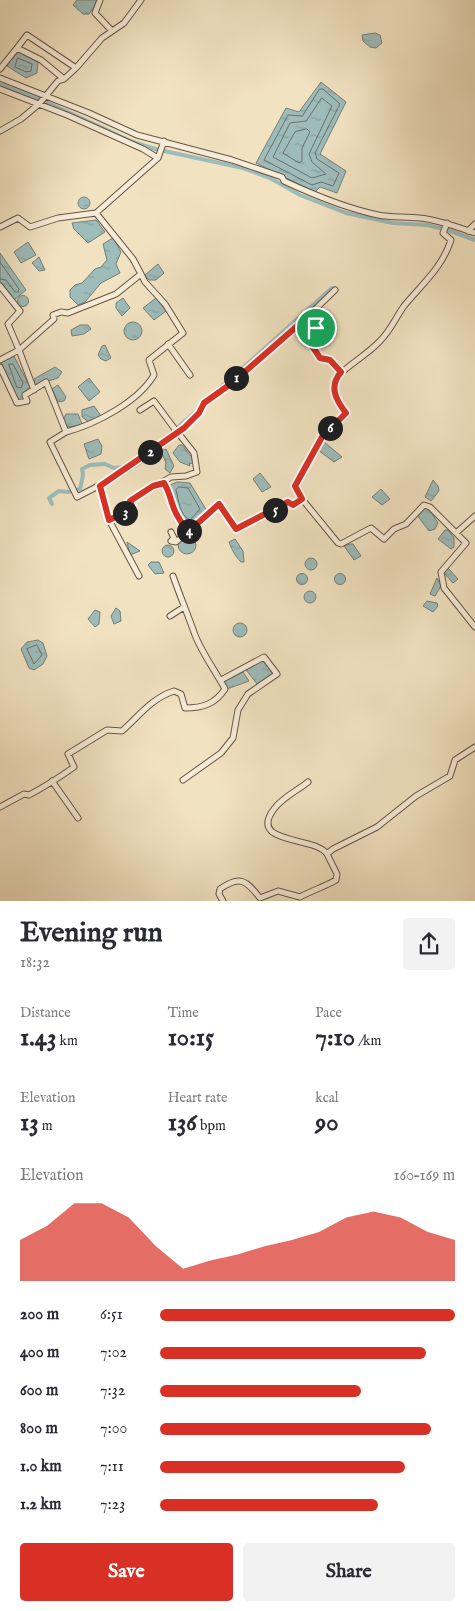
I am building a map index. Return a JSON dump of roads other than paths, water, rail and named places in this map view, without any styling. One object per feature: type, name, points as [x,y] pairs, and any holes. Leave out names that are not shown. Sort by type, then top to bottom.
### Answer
[{"type":"street","points":[[100,0],[95,13],[112,31]]},
{"type":"street","points":[[0,131],[21,119],[39,104],[58,81],[64,79],[76,68],[102,38],[124,23],[142,0]]},
{"type":"street","points":[[0,69],[27,35],[76,68]]},
{"type":"street","points":[[17,48],[40,60],[64,79]]},
{"type":"street","points":[[0,78],[47,96],[137,136],[255,166],[282,177],[284,181],[316,196],[358,211],[392,218],[419,218],[475,233]]},
{"type":"street","points":[[10,83],[3,90],[143,149],[158,158]]},
{"type":"street","points":[[0,227],[18,218],[30,227],[58,218],[96,213],[158,158],[163,144]]},
{"type":"street","points":[[96,213],[133,259],[145,282],[165,304],[183,333],[149,360],[154,375],[134,396],[100,420],[66,432],[50,442],[77,497],[100,486],[184,428],[199,413],[204,403],[232,383],[311,314],[335,290]]},
{"type":"street","points":[[447,224],[443,233],[450,240],[443,259],[434,273],[402,308],[392,328],[380,342],[336,378],[333,391],[346,413],[332,425],[320,441],[295,486],[302,499],[338,543],[341,544],[348,538],[353,539],[371,528],[384,539],[394,529],[406,524],[424,504],[430,507],[466,543],[441,572],[444,588],[475,627]]},
{"type":"street","points":[[468,231],[475,224]]},
{"type":"street","points":[[0,360],[19,350],[54,319],[53,315],[61,312],[68,313],[116,294],[141,274]]},
{"type":"street","points":[[0,286],[20,311],[8,324],[34,390]]},
{"type":"street","points":[[311,314],[316,328],[309,341],[320,358],[330,360],[341,372]]},
{"type":"street","points":[[168,344],[190,375]]},
{"type":"street","points":[[0,367],[17,404],[27,401],[25,395],[46,382],[66,432]]},
{"type":"street","points":[[109,520],[133,509],[130,501],[153,486],[164,483],[177,475],[186,476],[197,472],[194,453],[154,401],[140,410]]},
{"type":"street","points":[[313,437],[320,441]]},
{"type":"street","points":[[164,483],[172,496],[172,505],[177,516],[188,532]]},
{"type":"street","points":[[100,486],[109,520],[139,576]]},
{"type":"street","points":[[171,532],[174,538],[171,541],[176,542],[219,504],[236,529],[288,502],[293,505],[302,499]]},
{"type":"street","points":[[456,534],[475,516]]},
{"type":"street","points":[[0,807],[24,794],[29,795],[35,792],[74,767],[68,754],[107,730],[122,731],[155,700],[174,691],[181,694],[185,708],[206,706],[216,701],[225,689],[195,635],[192,621],[184,607],[173,576]]},
{"type":"street","points":[[170,616],[184,607]]},
{"type":"street","points":[[183,780],[221,753],[233,738],[238,710],[248,694],[277,674],[264,657],[221,680]]},
{"type":"street","points":[[327,854],[342,842],[377,827],[416,796],[450,776],[455,760],[475,748]]},
{"type":"street","points":[[52,781],[78,818]]},
{"type":"street","points":[[223,901],[219,894],[220,889],[230,882],[240,880],[251,886],[260,898],[278,891],[299,899],[336,880],[337,874],[323,848],[310,843],[275,836],[270,830],[268,823],[274,809],[289,795],[308,782]]},
{"type":"water","points":[[77,0],[98,1],[89,14],[83,14],[73,5]]},
{"type":"water","points":[[375,33],[380,35],[382,43],[376,48],[370,47],[363,41],[362,35]]},
{"type":"water","points":[[17,50],[38,62],[37,73],[26,78],[7,66]]},
{"type":"water","points":[[321,82],[346,102],[320,154],[346,171],[337,193],[320,187],[315,192],[256,163],[286,108],[299,112]]},
{"type":"water","points":[[84,197],[90,203],[84,209],[78,203]]},
{"type":"water","points":[[96,220],[105,232],[88,243],[74,229],[72,223]]},
{"type":"water","points":[[113,238],[121,252],[116,264],[120,273],[101,283],[85,302],[78,305],[70,297],[70,290],[75,285],[82,283],[95,269],[101,267],[107,260],[103,244]]},
{"type":"water","points":[[28,242],[36,255],[21,263],[14,252]]},
{"type":"water","points":[[0,253],[26,290],[14,300],[0,281]]},
{"type":"water","points":[[39,257],[45,270],[39,271],[32,263]]},
{"type":"water","points":[[158,264],[164,273],[156,280],[149,280],[145,275]]},
{"type":"water","points":[[23,295],[29,301],[23,307],[17,301]]},
{"type":"water","points":[[123,298],[130,308],[122,316],[116,308],[116,303]]},
{"type":"water","points":[[156,298],[166,311],[154,320],[143,308]]},
{"type":"water","points":[[133,322],[139,325],[142,331],[139,337],[133,340],[127,337],[124,331],[127,325]]},
{"type":"water","points":[[80,325],[88,325],[91,329],[84,334],[72,336],[71,330]]},
{"type":"water","points":[[105,345],[111,358],[106,361],[98,355],[102,346]]},
{"type":"water","points":[[14,356],[30,387],[23,393],[24,399],[18,401],[1,363]]},
{"type":"water","points":[[55,367],[62,372],[58,378],[35,385],[34,379]]},
{"type":"water","points":[[89,378],[100,392],[89,401],[78,387]]},
{"type":"water","points":[[58,385],[66,397],[64,401],[58,402],[52,389]]},
{"type":"water","points":[[94,406],[101,416],[89,422],[82,417],[82,410]]},
{"type":"water","points":[[66,414],[78,414],[82,424],[73,427],[66,426],[64,418]]},
{"type":"water","points":[[98,439],[102,446],[101,454],[89,459],[84,444]]},
{"type":"water","points":[[323,441],[342,457],[334,462],[318,450]]},
{"type":"water","points":[[179,445],[182,445],[194,460],[191,464],[189,463],[190,466],[180,462],[173,453]]},
{"type":"water","points":[[166,449],[174,466],[170,473],[165,469],[166,463],[161,451]]},
{"type":"water","points":[[260,473],[271,487],[262,492],[253,479]]},
{"type":"water","points":[[433,480],[438,486],[439,491],[431,501],[425,497]]},
{"type":"water","points":[[177,482],[190,483],[207,511],[188,527],[182,521],[170,489],[170,485]]},
{"type":"water","points":[[381,489],[390,499],[382,505],[372,497]]},
{"type":"water","points":[[424,507],[429,509],[438,523],[435,529],[429,531],[417,515]]},
{"type":"water","points":[[445,530],[448,530],[454,538],[454,547],[451,549],[438,539]]},
{"type":"water","points":[[187,536],[193,539],[196,545],[193,551],[187,554],[181,551],[178,545],[181,539]]},
{"type":"water","points":[[235,539],[243,551],[244,562],[241,562],[230,545],[229,542]]},
{"type":"water","points":[[127,542],[140,551],[130,555]]},
{"type":"water","points":[[353,544],[361,556],[354,560],[344,546]]},
{"type":"water","points":[[168,545],[174,551],[168,557],[162,551]]},
{"type":"water","points":[[311,558],[317,564],[311,570],[305,564]]},
{"type":"water","points":[[151,562],[159,562],[164,573],[155,574],[148,565]]},
{"type":"water","points":[[448,568],[458,579],[453,583],[444,573]]},
{"type":"water","points":[[340,573],[346,579],[340,585],[334,579]]},
{"type":"water","points":[[300,574],[304,574],[307,579],[306,583],[300,584],[297,581],[297,577]]},
{"type":"water","points":[[437,578],[441,586],[435,596],[430,594]]},
{"type":"water","points":[[310,591],[316,597],[310,603],[304,597]]},
{"type":"water","points":[[427,601],[437,603],[438,606],[433,612],[423,606]]},
{"type":"water","points":[[116,608],[120,611],[121,621],[114,624],[111,616]]},
{"type":"water","points":[[95,610],[100,612],[99,624],[95,627],[88,619]]},
{"type":"water","points":[[240,623],[245,625],[247,630],[245,635],[240,637],[235,635],[233,630],[235,625]]},
{"type":"water","points":[[38,640],[43,643],[47,656],[43,664],[34,670],[29,668],[21,649],[27,642]]},
{"type":"water","points":[[263,659],[273,674],[258,685],[246,670]]},
{"type":"water","points":[[243,672],[249,681],[227,689],[223,682]]},
{"type":"waterway","points":[[0,84],[41,99]]},
{"type":"waterway","points":[[44,101],[133,142],[155,149],[243,168],[270,178],[300,195],[346,213],[393,223],[427,225],[475,240]]},
{"type":"waterway","points":[[235,375],[332,288]]},
{"type":"waterway","points":[[52,504],[49,498],[59,491],[68,492],[80,489],[83,475],[82,469],[90,465],[105,464],[114,468],[123,467],[168,436],[194,413]]}]
